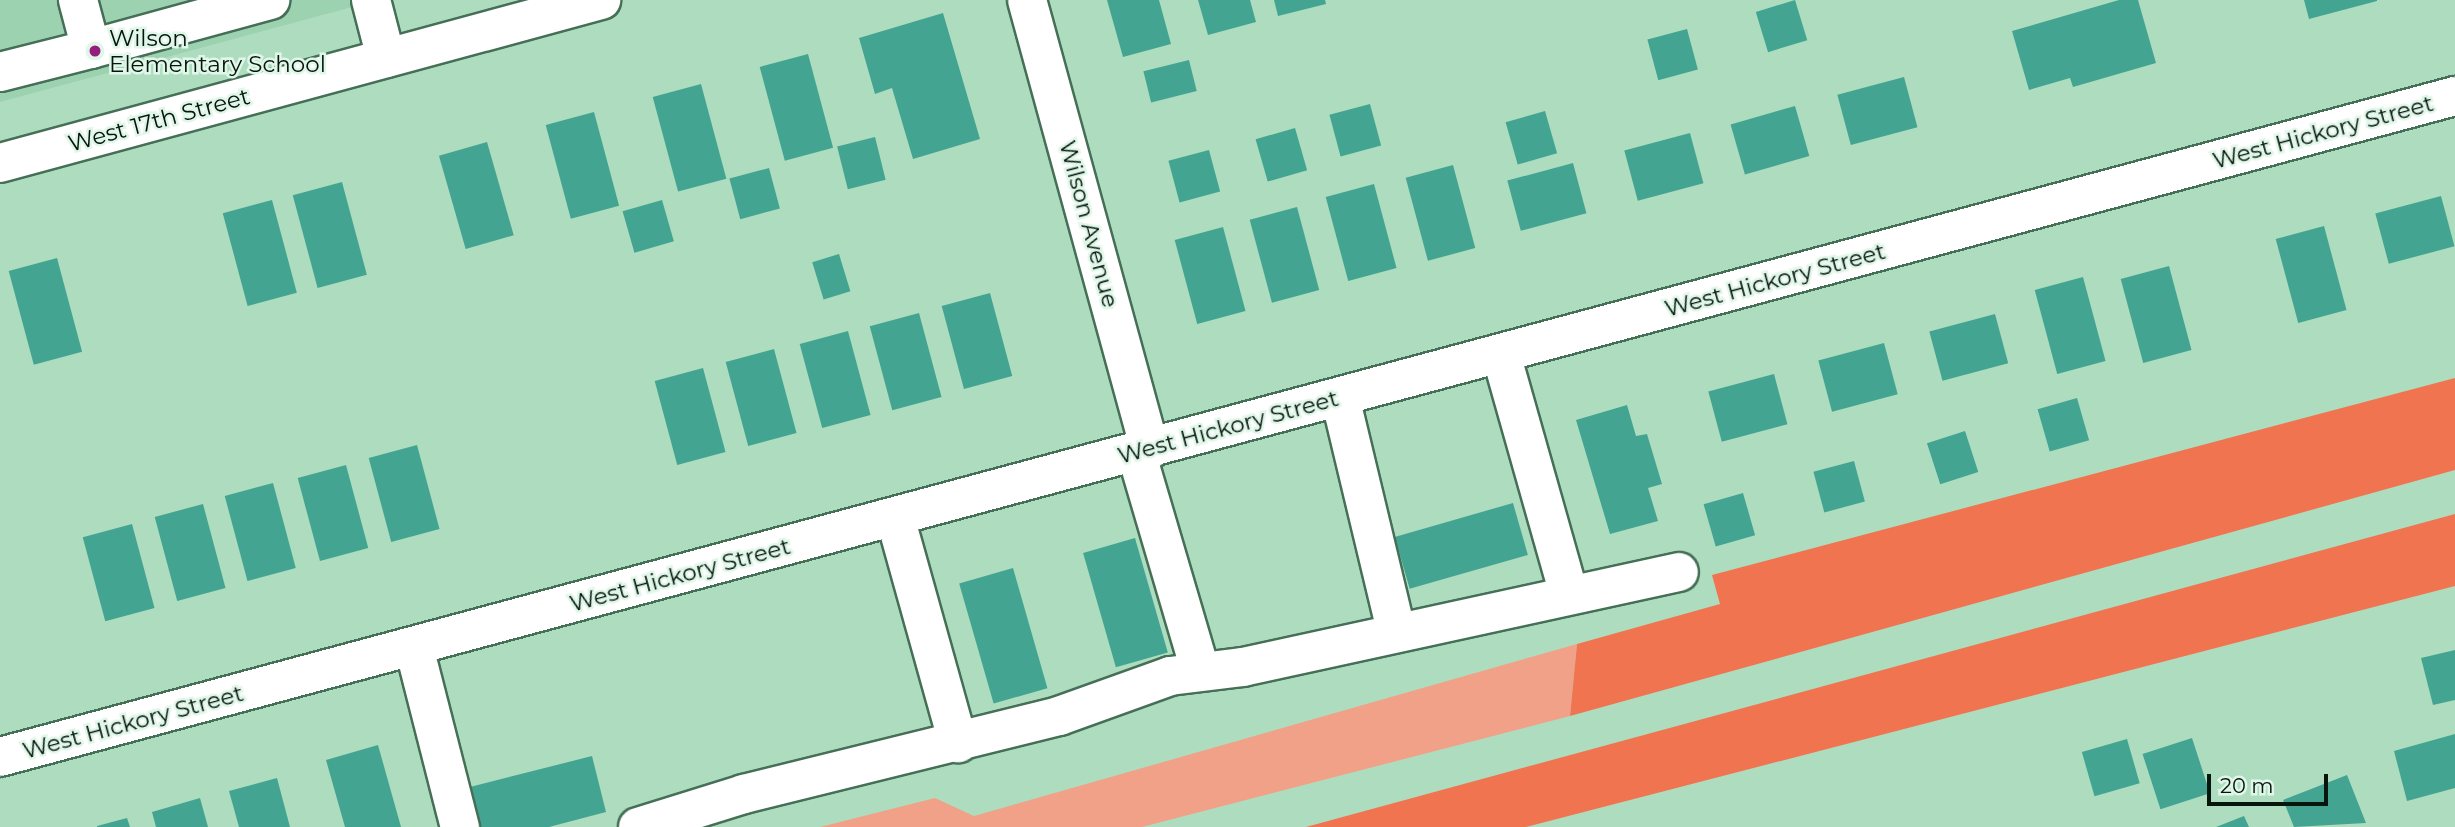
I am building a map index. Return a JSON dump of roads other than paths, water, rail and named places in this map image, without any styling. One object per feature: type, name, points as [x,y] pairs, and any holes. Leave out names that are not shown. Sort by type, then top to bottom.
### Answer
[{"type":"street","points":[[78,0],[91,49]]},
{"type":"street","points":[[0,72],[270,0]]},
{"type":"street","points":[[370,0],[386,58]]},
{"type":"street","name":"West 17th Street","points":[[0,163],[601,0]]},
{"type":"street","name":"Wilson Avenue","points":[[1027,0],[1200,669]]},
{"type":"street","name":"West Hickory Street","points":[[0,757],[2455,96]]},
{"type":"street","points":[[1501,354],[1569,595]]},
{"type":"street","points":[[1340,397],[1396,630]]},
{"type":"street","points":[[895,517],[958,743]]},
{"type":"street","points":[[638,827],[744,793],[958,743],[1200,669],[1243,667],[1396,630],[1679,572]]},
{"type":"street","points":[[414,647],[460,827]]},
{"type":"place","name":"Wilson Elementary School","points":[[95,51]]}]
